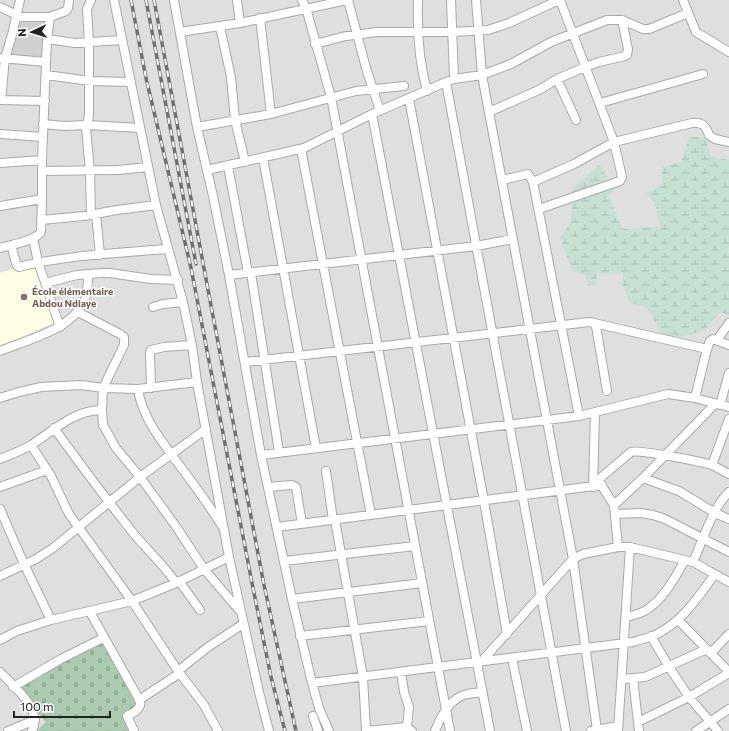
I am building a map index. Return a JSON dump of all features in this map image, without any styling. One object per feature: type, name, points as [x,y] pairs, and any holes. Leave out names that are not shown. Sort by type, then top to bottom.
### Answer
[{"type":"street","points":[[20,0],[17,16],[3,58],[0,100],[44,101]]},
{"type":"street","points":[[0,7],[17,16],[50,17],[66,11],[69,0]]},
{"type":"street","points":[[91,0],[87,9],[90,116],[86,132],[93,215],[100,255]]},
{"type":"street","points":[[114,0],[156,205],[167,249],[184,302],[229,557],[269,731]]},
{"type":"street","points":[[174,0],[197,127],[229,275],[261,455],[300,636],[319,708],[329,731]]},
{"type":"street","points":[[237,0],[240,23]]},
{"type":"street","points":[[302,0],[306,8],[331,97],[450,731]]},
{"type":"street","points":[[180,32],[220,27],[348,0],[372,89],[399,255],[447,506],[479,662],[482,692],[490,731]]},
{"type":"street","points":[[418,0],[422,72],[427,91]]},
{"type":"street","points":[[451,0],[454,79]]},
{"type":"street","points":[[476,0],[482,75],[573,559],[594,730],[618,728],[630,547]]},
{"type":"street","points":[[315,44],[357,34],[377,32],[478,32],[498,28],[559,0],[614,142],[622,177],[620,181],[538,209]]},
{"type":"street","points":[[683,0],[696,32],[729,52]]},
{"type":"street","points":[[207,170],[300,149],[446,82],[454,79],[482,75],[511,64],[542,46],[607,20],[622,20],[648,30],[688,13]]},
{"type":"street","points":[[0,248],[33,238],[41,232],[43,124],[47,39],[50,17]]},
{"type":"street","points":[[260,18],[271,114]]},
{"type":"street","points":[[489,112],[557,79],[599,62],[627,55],[628,49],[622,20]]},
{"type":"street","points":[[220,27],[232,76],[235,120],[245,162]]},
{"type":"street","points":[[47,39],[66,43],[89,43],[122,40]]},
{"type":"street","points":[[3,58],[46,62]]},
{"type":"street","points":[[600,103],[703,74]]},
{"type":"street","points":[[46,76],[90,81],[130,82]]},
{"type":"street","points":[[557,79],[576,120]]},
{"type":"street","points":[[446,82],[566,731]]},
{"type":"street","points":[[197,127],[271,114],[356,91],[404,86]]},
{"type":"street","points":[[409,99],[471,429],[507,634]]},
{"type":"street","points":[[533,182],[574,164],[614,142],[697,123],[703,125],[709,135],[715,139],[729,142]]},
{"type":"street","points":[[43,124],[140,128]]},
{"type":"street","points":[[0,134],[43,137]]},
{"type":"street","points":[[300,149],[371,515]]},
{"type":"street","points":[[263,158],[316,448]]},
{"type":"street","points":[[0,163],[42,160]]},
{"type":"street","points":[[228,166],[265,360],[279,452]]},
{"type":"street","points":[[42,172],[118,170],[148,167]]},
{"type":"street","points":[[502,180],[528,174],[533,182],[580,416]]},
{"type":"street","points":[[0,206],[42,199]]},
{"type":"street","points":[[42,220],[93,215],[156,205]]},
{"type":"street","points":[[33,238],[38,262],[60,327]]},
{"type":"street","points":[[229,275],[437,251],[513,239]]},
{"type":"street","points":[[11,244],[17,266],[19,267],[38,262],[167,249]]},
{"type":"street","points":[[45,283],[68,277],[110,273],[151,279],[178,280]]},
{"type":"street","points":[[0,350],[60,327],[78,312],[87,294],[88,274]]},
{"type":"street","points":[[153,307],[163,304],[184,302]]},
{"type":"street","points":[[78,312],[120,334],[124,338],[121,353],[103,388],[103,424],[111,440],[126,462],[140,477],[175,525],[204,569],[241,612]]},
{"type":"street","points":[[244,362],[589,322],[707,349]]},
{"type":"street","points":[[594,323],[598,331],[607,391]]},
{"type":"street","points":[[717,340],[729,323]]},
{"type":"street","points":[[695,398],[710,341],[713,339],[729,345]]},
{"type":"street","points":[[151,388],[151,350],[164,347],[192,345]]},
{"type":"street","points":[[614,505],[666,456],[717,404],[729,374]]},
{"type":"street","points":[[0,398],[41,387],[81,385],[103,388],[138,389],[197,382]]},
{"type":"street","points":[[138,389],[142,405],[149,421],[171,454],[210,506],[225,532]]},
{"type":"street","points":[[261,455],[580,416],[668,394],[695,398],[729,407]]},
{"type":"street","points":[[0,459],[31,445],[72,417],[86,411],[102,410]]},
{"type":"street","points":[[592,487],[595,412]]},
{"type":"street","points":[[712,465],[729,419]]},
{"type":"street","points":[[54,428],[109,502],[145,547],[166,568],[200,610]]},
{"type":"street","points":[[0,576],[42,555],[140,477],[206,429]]},
{"type":"street","points":[[31,445],[58,489],[66,510],[132,602],[179,672],[204,705],[218,731]]},
{"type":"street","points":[[618,547],[614,505],[598,480],[631,452],[640,451],[712,465],[729,474]]},
{"type":"street","points":[[0,487],[47,470]]},
{"type":"street","points":[[326,471],[363,677],[366,731],[409,729],[409,707],[404,692],[401,672]]},
{"type":"street","points":[[643,478],[680,491],[715,513],[729,519]]},
{"type":"street","points":[[268,487],[292,485],[296,487],[302,524]]},
{"type":"street","points":[[277,528],[602,485]]},
{"type":"street","points":[[626,617],[644,612],[655,604],[689,561],[703,540],[723,498],[729,492]]},
{"type":"street","points":[[0,509],[51,620]]},
{"type":"street","points":[[615,514],[640,512],[653,515],[665,519],[703,540],[729,552]]},
{"type":"street","points":[[284,562],[415,546]]},
{"type":"street","points":[[479,662],[507,634],[573,559],[583,554],[618,547],[630,547],[689,561],[729,582]]},
{"type":"street","points":[[0,640],[17,631],[51,620],[132,602],[178,582],[229,557]]},
{"type":"street","points":[[312,683],[624,643],[651,636],[662,631],[678,620],[693,604],[715,574]]},
{"type":"street","points":[[292,599],[422,583]]},
{"type":"street","points":[[90,612],[103,638],[141,704],[140,708],[127,716],[134,731]]},
{"type":"street","points":[[639,725],[729,673],[678,620]]},
{"type":"street","points":[[300,636],[429,622]]},
{"type":"street","points":[[139,700],[179,672],[208,647],[244,624]]},
{"type":"street","points":[[622,679],[645,677],[709,651],[729,634]]},
{"type":"street","points":[[651,636],[668,667],[689,697],[718,731]]},
{"type":"street","points":[[13,686],[61,659],[103,638]]},
{"type":"street","points":[[512,658],[527,731]]},
{"type":"street","points":[[0,672],[33,710],[35,720],[33,731]]},
{"type":"street","points":[[633,678],[639,725],[645,731]]},
{"type":"street","points":[[435,731],[446,710],[459,697],[482,692]]},
{"type":"street","points":[[696,731],[729,709]]},
{"type":"street","points":[[313,716],[318,731]]},
{"type":"street","points":[[8,731],[35,720]]},
{"type":"shaded area","points":[[0,0],[729,0],[729,731],[0,731]]},
{"type":"shaded area","points":[[46,18],[43,56],[12,54],[10,51],[18,19]]},
{"type":"shaded area","name":"École élémentaire Abdou Ndiaye","points":[[36,263],[56,322],[0,346],[0,273],[14,268],[16,271]]},
{"type":"green space","points":[[689,136],[706,138],[710,156],[729,160],[729,315],[719,312],[704,331],[680,337],[663,336],[647,308],[630,303],[623,285],[623,274],[597,273],[596,285],[588,286],[585,275],[572,271],[560,238],[571,222],[572,189],[600,164],[614,191],[608,195],[623,229],[660,227],[655,203],[646,193],[662,184],[662,167],[681,162]]},
{"type":"green space","points":[[102,640],[139,705],[123,712],[131,731],[36,731],[46,722],[13,686]]},
{"type":"railway","points":[[131,0],[146,78],[191,268],[271,677],[285,731]]},
{"type":"railway","points":[[146,0],[196,264]]},
{"type":"railway","points":[[154,0],[264,585],[296,731]]},
{"type":"place","name":"École élémentaire Abdou Ndiaye","points":[[24,297]]}]
